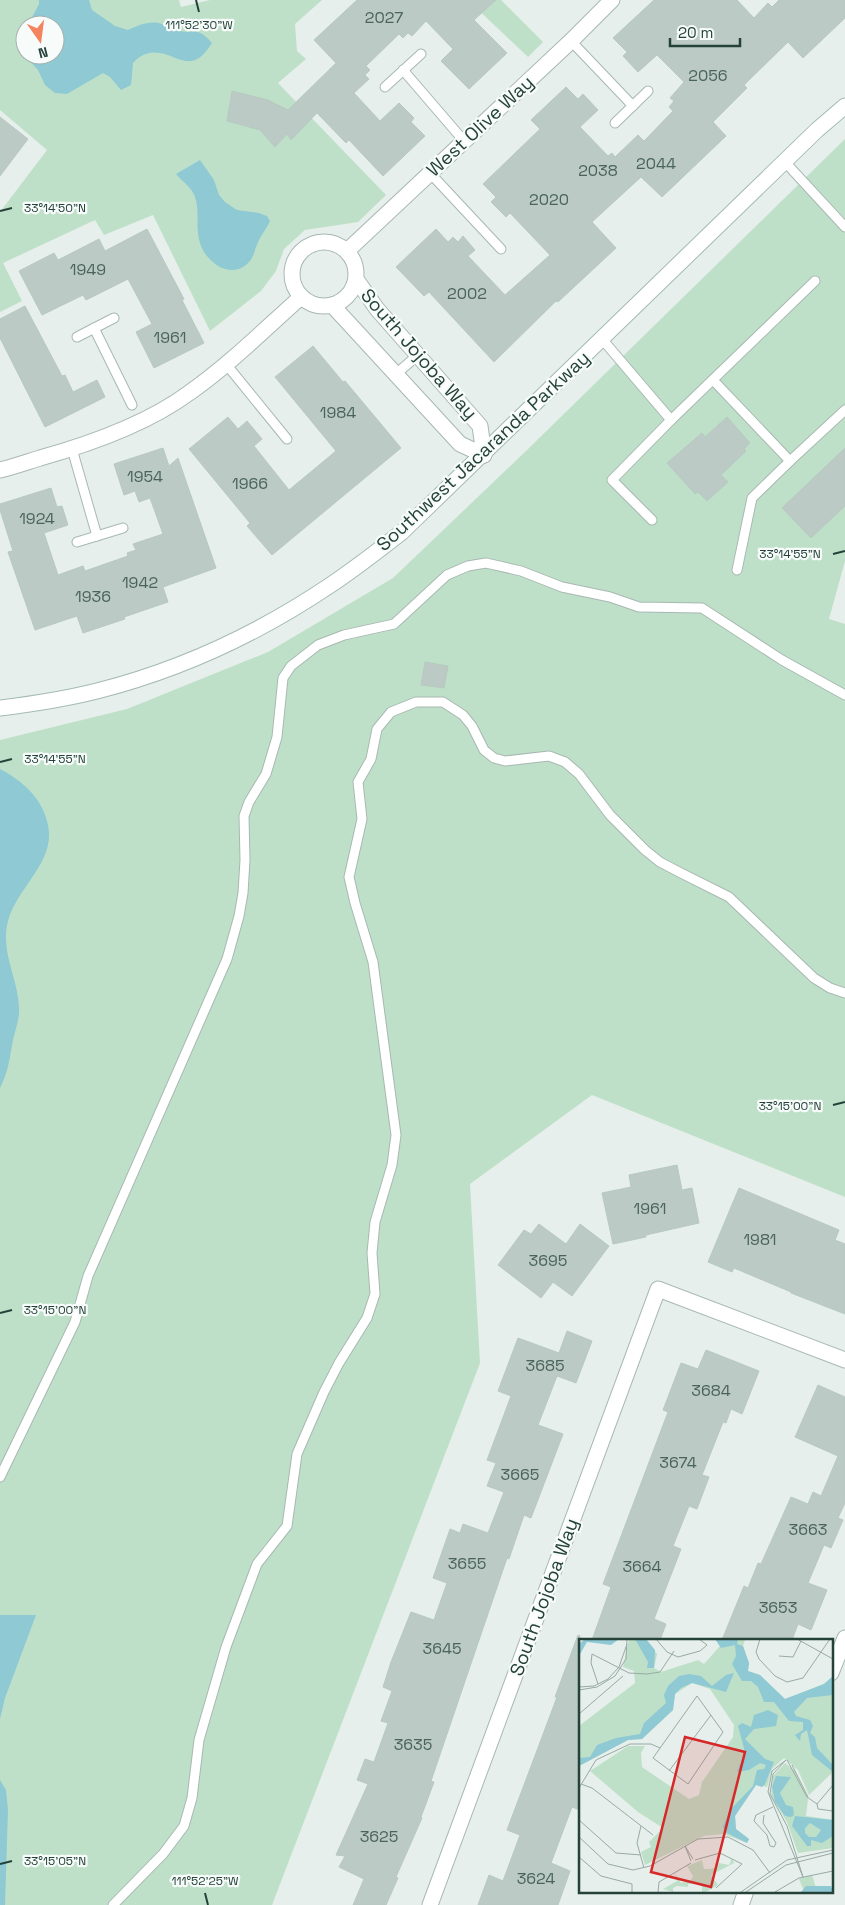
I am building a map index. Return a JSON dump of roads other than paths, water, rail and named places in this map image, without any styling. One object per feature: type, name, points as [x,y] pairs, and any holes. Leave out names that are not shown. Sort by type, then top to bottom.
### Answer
[{"type":"street","name":"West Olive Way","points":[[346,251],[571,41],[612,0]]},
{"type":"street","name":"Southwest Jacaranda Parkway","points":[[0,708],[47,702],[98,690],[185,661],[239,638],[331,585],[402,532],[845,106]]},
{"type":"street","points":[[329,242],[346,251],[354,264],[356,279],[348,296],[340,301],[332,305],[316,304],[301,296],[292,279],[292,269],[301,251],[314,244],[329,242]]},
{"type":"street","name":"South Jojoba Way","points":[[356,279],[377,309],[480,426],[484,455]]},
{"type":"street","points":[[0,470],[72,449],[102,438],[160,411],[188,394],[226,364],[301,296]]},
{"type":"street","name":"South Jojoba Way","points":[[332,305],[460,444],[484,455]]},
{"type":"street","name":"South Jojoba Way","points":[[430,1905],[658,1290],[845,1360]]},
{"type":"street","points":[[832,1670],[845,1638]]},
{"type":"street","points":[[741,1905],[746,1892]]},
{"type":"lane","points":[[571,41],[633,106]]},
{"type":"lane","points":[[385,87],[421,54]]},
{"type":"lane","points":[[404,70],[464,141]]},
{"type":"lane","points":[[615,123],[648,91]]},
{"type":"lane","points":[[785,162],[845,227]]},
{"type":"lane","points":[[430,173],[501,249]]},
{"type":"lane","points":[[652,520],[612,480],[671,420],[815,281]]},
{"type":"lane","points":[[77,337],[114,318]]},
{"type":"lane","points":[[94,328],[132,405]]},
{"type":"lane","points":[[602,339],[671,420]]},
{"type":"lane","points":[[396,374],[418,355]]},
{"type":"lane","points":[[226,364],[287,439]]},
{"type":"lane","points":[[713,380],[790,461]]},
{"type":"lane","points":[[738,570],[752,498],[845,410]]},
{"type":"lane","points":[[72,449],[97,536]]},
{"type":"lane","points":[[77,542],[123,528]]},
{"type":"lane","points":[[0,1477],[75,1322],[88,1276],[227,959],[239,916],[243,893],[245,860],[244,816],[248,802],[266,774],[271,759],[277,737],[283,678],[291,666],[318,645],[344,635],[394,624],[447,575],[468,566],[486,563],[521,571],[562,587],[610,597],[639,607],[702,608],[782,660],[845,695]]},
{"type":"lane","points":[[113,1905],[163,1854],[184,1826],[192,1798],[199,1740],[226,1647],[257,1564],[287,1526],[297,1454],[324,1392],[339,1363],[367,1318],[375,1294],[372,1252],[375,1222],[392,1165],[396,1135],[373,962],[349,877],[362,819],[358,782],[371,759],[377,729],[392,712],[416,702],[443,702],[463,715],[472,726],[484,750],[494,758],[505,761],[549,756],[564,762],[579,774],[610,815],[645,850],[681,874],[729,897],[814,978],[830,988],[845,993]]},
{"type":"water","points":[[39,0],[89,0],[92,10],[115,26],[128,30],[136,26],[158,23],[183,32],[198,32],[212,43],[195,60],[180,60],[156,53],[142,55],[133,63],[131,85],[121,90],[110,77],[103,73],[67,94],[55,93],[45,85],[38,70],[33,65],[65,65],[65,15],[33,15]]},
{"type":"water","points":[[200,160],[214,180],[219,195],[225,202],[237,210],[267,216],[270,221],[252,258],[242,267],[235,270],[220,267],[203,250],[198,231],[194,194],[176,174]]},
{"type":"water","points":[[0,769],[24,785],[37,799],[48,825],[49,838],[41,863],[19,897],[8,921],[6,943],[18,996],[19,1012],[8,1067],[0,1088]]},
{"type":"water","points":[[0,1615],[36,1615],[5,1698],[0,1719]]},
{"type":"water","points":[[0,1780],[6,1790],[8,1810],[5,1905],[0,1905]]}]
